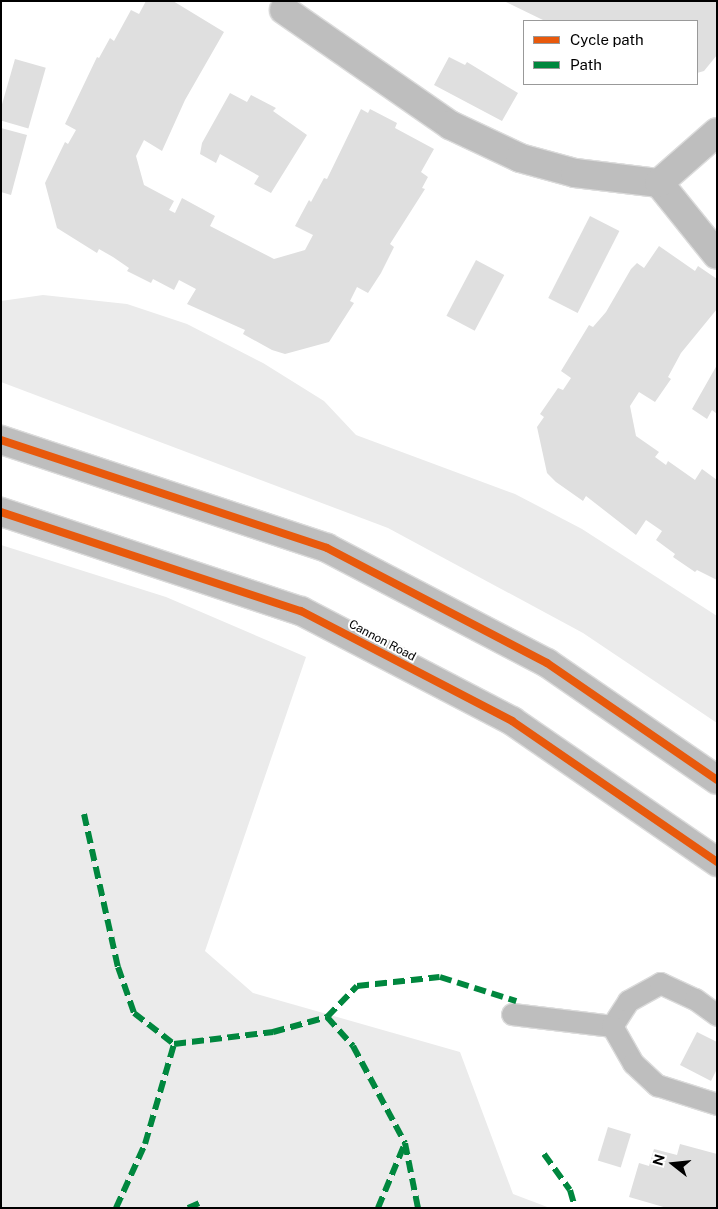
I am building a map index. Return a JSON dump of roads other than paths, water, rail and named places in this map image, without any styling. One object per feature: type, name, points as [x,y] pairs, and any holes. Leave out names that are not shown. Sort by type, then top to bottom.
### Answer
[{"type":"main road","points":[[281,4],[450,125],[511,154],[575,174],[659,183],[717,256]]},
{"type":"main road","points":[[659,183],[717,132]]},
{"type":"main road","points":[[1,440],[327,548],[547,663],[717,780]]},
{"type":"main road","name":"Cannon Road","points":[[1,512],[301,611],[512,721],[717,862]]},
{"type":"lane","points":[[612,1026],[628,1001],[660,983],[695,999],[717,1015]]},
{"type":"lane","points":[[512,1014],[612,1026]]},
{"type":"lane","points":[[612,1026],[633,1063],[657,1085],[717,1104]]}]
